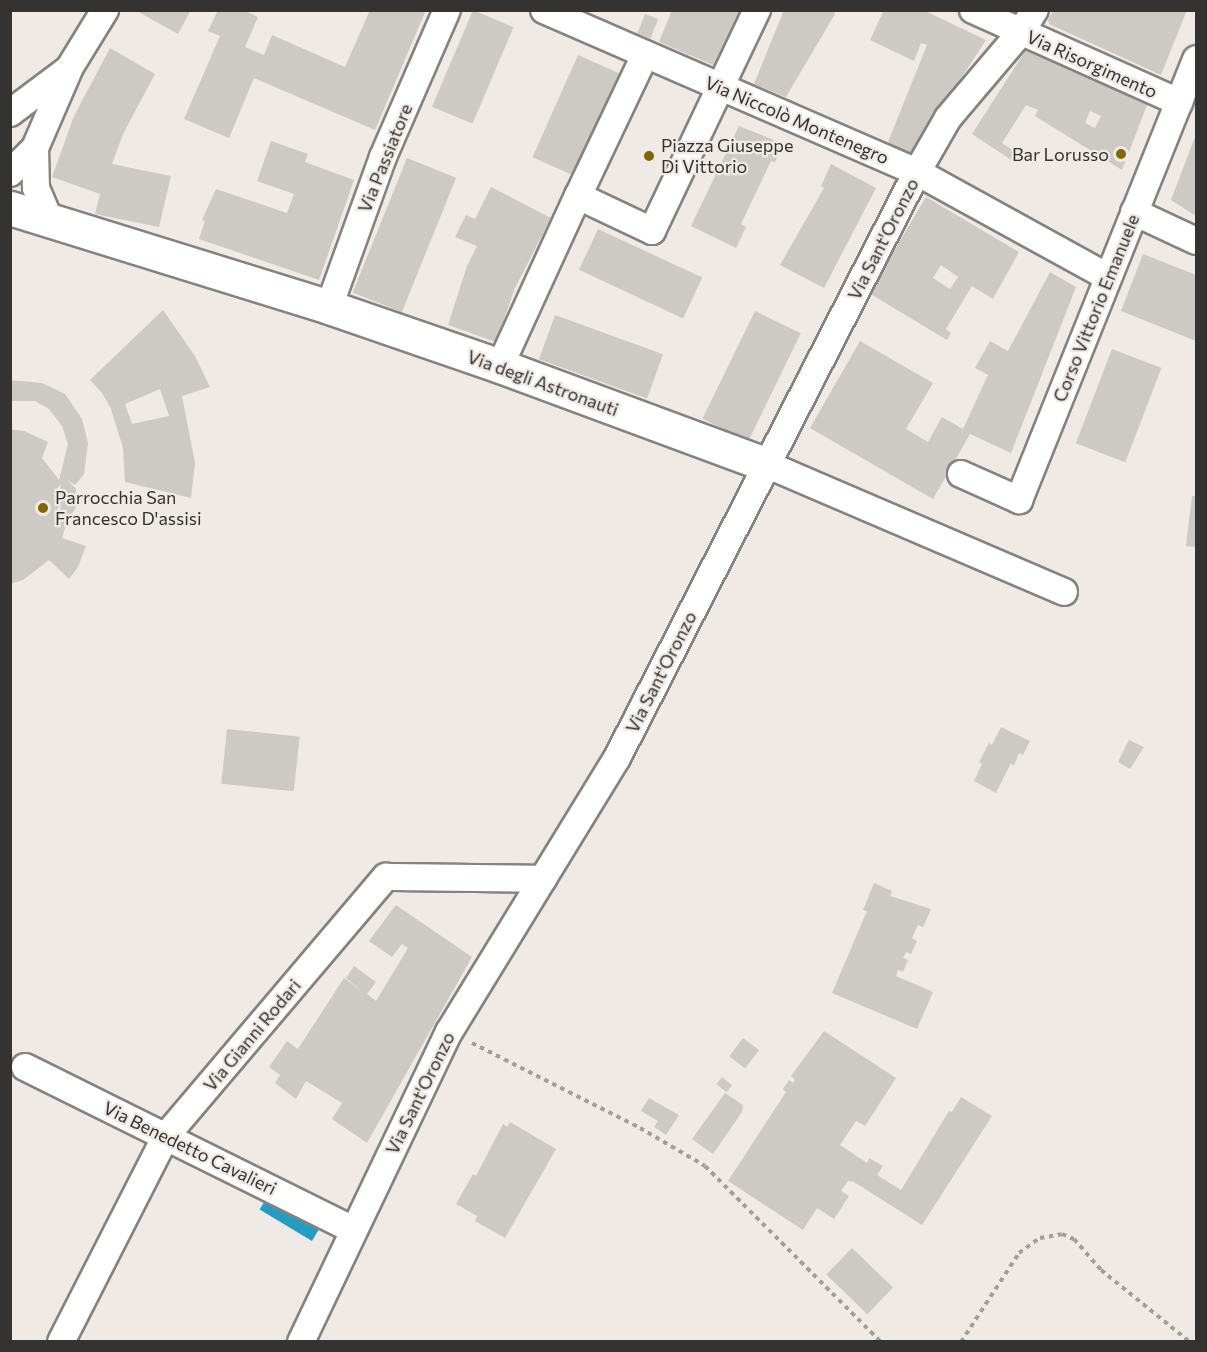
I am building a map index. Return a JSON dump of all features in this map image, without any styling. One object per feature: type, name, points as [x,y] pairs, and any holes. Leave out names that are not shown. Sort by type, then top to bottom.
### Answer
[{"type":"street","points":[[10,173],[35,148],[70,68],[105,10]]},
{"type":"street","name":"Via Passiatore","points":[[329,307],[383,157],[447,10]]},
{"type":"street","name":"Via Niccolò Montenegro","points":[[544,10],[917,172],[1108,277]]},
{"type":"street","points":[[578,196],[652,231],[757,10]]},
{"type":"street","name":"Via Risorgimento","points":[[973,10],[1179,102]]},
{"type":"street","name":"Via Sant'Oronzo","points":[[301,1341],[449,1032],[617,758],[917,172],[948,118],[1021,32],[1035,10]]},
{"type":"street","points":[[500,366],[645,55]]},
{"type":"street","name":"Corso Vittorio Emanuele","points":[[961,474],[1019,500],[1197,59]]},
{"type":"street","points":[[10,113],[70,68]]},
{"type":"street","points":[[35,148],[36,188],[50,220]]},
{"type":"street","name":"Via degli Astronauti","points":[[10,208],[329,307],[500,366],[768,465],[1064,592]]},
{"type":"street","points":[[1134,212],[1197,241]]},
{"type":"street","name":"Via Gianni Rodari","points":[[61,1341],[166,1136],[386,877],[543,879]]},
{"type":"street","name":"Via Benedetto Cavalieri","points":[[26,1067],[354,1230]]},
{"type":"path","points":[[449,1032],[640,1128],[705,1166],[881,1341]]},
{"type":"path","points":[[961,1341],[1019,1253],[1040,1238],[1062,1234],[1074,1239],[1101,1270],[1190,1341]]},
{"type":"water","points":[[272,1189],[324,1220],[312,1241],[260,1210]]},
{"type":"building","points":[[135,10],[191,10],[178,34]]},
{"type":"building","points":[[218,10],[243,10],[258,17],[245,47],[264,55],[272,35],[345,67],[370,10],[426,10],[375,130],[254,78],[229,138],[184,119],[220,36],[208,31]]},
{"type":"building","points":[[473,10],[514,27],[472,124],[432,107]]},
{"type":"building","points":[[672,10],[741,10],[718,67],[659,42]]},
{"type":"building","points":[[784,10],[834,10],[835,14],[786,97],[754,84]]},
{"type":"building","points":[[884,10],[923,10],[986,40],[910,156],[888,142],[927,45],[921,43],[914,61],[870,40]]},
{"type":"building","points":[[1054,10],[1187,10],[1161,75],[1049,24],[1048,19]]},
{"type":"building","points":[[645,14],[658,19],[651,39],[637,34]]},
{"type":"building","points":[[1029,45],[1149,100],[1122,170],[1035,116],[1038,110],[1026,105],[1002,143],[1020,155],[1016,163],[972,134]],"holes":[[[1090,111],[1101,116],[1095,128],[1085,123]]]},
{"type":"building","points":[[110,48],[155,74],[123,134],[112,164],[171,176],[159,227],[95,214],[100,194],[52,177],[74,116]]},
{"type":"building","points":[[578,55],[619,73],[574,176],[532,157]]},
{"type":"building","points":[[739,126],[784,144],[775,162],[771,161],[741,224],[746,227],[736,248],[691,226]]},
{"type":"building","points":[[1196,134],[1196,216],[1171,200]]},
{"type":"building","points":[[271,141],[308,154],[305,162],[354,180],[319,280],[199,239],[205,221],[202,220],[216,189],[287,213],[294,194],[257,181]]},
{"type":"building","points":[[407,158],[456,178],[402,312],[353,292]]},
{"type":"building","points":[[831,164],[876,188],[824,288],[780,265],[824,188],[821,186]]},
{"type":"building","points":[[491,187],[551,218],[515,288],[496,342],[448,325],[467,266],[477,246],[455,237],[466,215],[475,219]]},
{"type":"building","points":[[926,197],[1019,252],[993,299],[972,286],[946,329],[951,333],[947,340],[869,293]],"holes":[[[941,265],[958,277],[950,289],[933,278]]]},
{"type":"building","points":[[598,229],[702,278],[683,318],[579,270]]},
{"type":"building","points":[[1143,254],[1196,275],[1196,341],[1121,311]]},
{"type":"building","points":[[1050,272],[1076,287],[1011,453],[970,434],[933,499],[810,428],[860,341],[933,383],[906,429],[928,442],[942,417],[963,429],[988,375],[975,368],[990,341],[1008,351]]},
{"type":"building","points":[[163,310],[195,356],[210,387],[182,396],[195,463],[191,498],[125,482],[123,448],[111,409],[102,393],[90,380]],"holes":[[[160,389],[169,416],[132,424],[125,404]]]},
{"type":"building","points":[[755,311],[801,333],[748,441],[702,419]]},
{"type":"building","points":[[555,315],[663,354],[647,398],[539,359]]},
{"type":"building","points":[[1112,349],[1161,368],[1125,462],[1076,443]]},
{"type":"building","name":"Parrocchia San Francesco D'assisi","points":[[10,380],[42,383],[65,394],[82,419],[88,443],[84,474],[75,485],[67,480],[76,489],[77,505],[62,538],[86,546],[78,567],[69,579],[49,560],[23,580],[10,584],[10,429],[24,431],[48,442],[42,458],[59,480],[68,444],[62,426],[49,409],[35,401],[10,401]]},
{"type":"building","points":[[1192,496],[1196,496],[1196,547],[1186,546]]},
{"type":"building","points":[[1001,727],[1030,741],[1023,755],[1019,753],[1014,766],[1011,763],[996,793],[974,781],[982,764],[979,762],[989,743],[992,745]]},
{"type":"building","points":[[227,729],[300,737],[294,791],[221,784]]},
{"type":"building","points":[[1129,740],[1144,747],[1130,769],[1118,762]]},
{"type":"building","points":[[874,883],[892,891],[890,896],[931,909],[923,927],[918,925],[912,938],[917,941],[911,954],[906,952],[903,958],[908,960],[903,972],[898,970],[896,976],[933,992],[917,1029],[832,993],[867,911],[863,910]]},
{"type":"building","points":[[396,905],[472,957],[367,1143],[332,1119],[342,1103],[306,1081],[296,1099],[275,1083],[280,1075],[269,1067],[287,1041],[298,1049],[344,978],[363,992],[346,978],[354,966],[376,982],[367,994],[376,1001],[408,948],[402,944],[392,957],[369,941]]},
{"type":"building","points":[[824,1031],[896,1078],[865,1126],[856,1121],[840,1145],[867,1163],[869,1158],[883,1166],[877,1175],[901,1190],[949,1111],[952,1112],[961,1097],[992,1116],[922,1225],[854,1182],[848,1181],[841,1191],[849,1196],[834,1219],[817,1208],[803,1230],[728,1181],[786,1092],[783,1089],[789,1080],[793,1083],[795,1080],[791,1076]]},
{"type":"building","points":[[743,1038],[759,1050],[745,1068],[729,1056]]},
{"type":"building","points":[[722,1077],[732,1085],[726,1092],[716,1084]]},
{"type":"building","points":[[725,1093],[743,1105],[742,1112],[713,1154],[692,1139]]},
{"type":"building","points":[[649,1098],[679,1115],[666,1135],[654,1127],[658,1121],[641,1111]]},
{"type":"building","points":[[510,1122],[556,1149],[505,1238],[475,1221],[477,1216],[456,1204],[473,1174],[476,1176],[503,1124],[507,1127]]},
{"type":"building","points":[[852,1248],[893,1288],[867,1314],[826,1275]]},
{"type":"place","name":"Bar Lorusso","points":[[1121,154]]},
{"type":"place","name":"Piazza Giuseppe Di Vittorio","points":[[649,156]]},
{"type":"place","name":"Parrocchia San Francesco D'assisi","points":[[43,508]]}]
